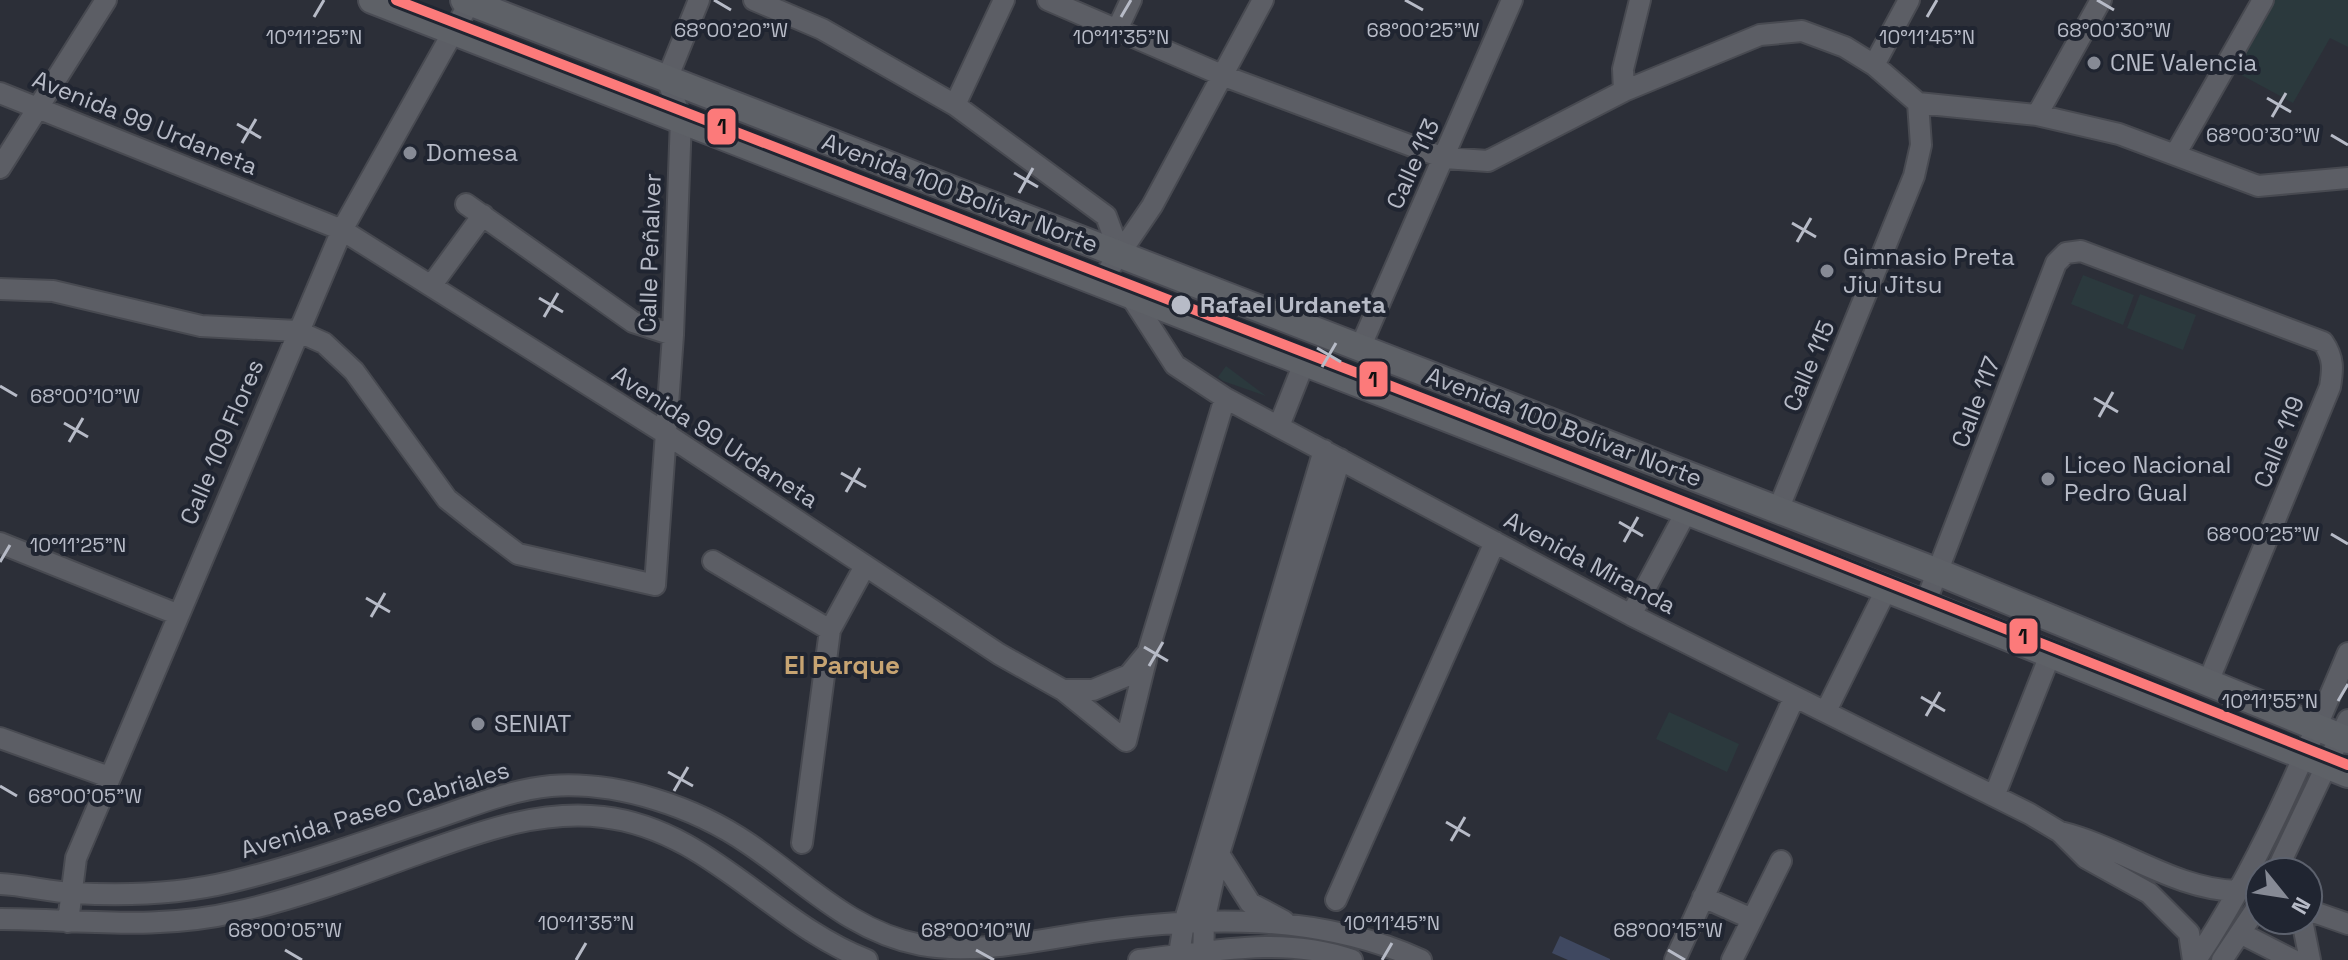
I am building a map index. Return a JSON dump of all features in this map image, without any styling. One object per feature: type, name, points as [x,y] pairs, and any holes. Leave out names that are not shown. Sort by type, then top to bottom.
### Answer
[{"type":"main road","name":"Avenida 100 Bolívar Norte","points":[[372,0],[1925,604]]},
{"type":"main road","name":"Avenida 100 Bolívar Norte","points":[[468,1],[1938,572],[2208,682],[2338,731]]},
{"type":"main road","points":[[1925,604],[2325,765]]},
{"type":"street","points":[[0,168],[106,0]]},
{"type":"street","points":[[681,119],[667,79],[699,0]]},
{"type":"street","points":[[754,0],[822,29],[955,105],[1106,216],[1121,256]]},
{"type":"street","points":[[955,105],[1004,0]]},
{"type":"street","points":[[1048,0],[1224,76],[1444,158],[1488,161],[1624,91],[1760,35],[1802,31],[1845,47],[1874,65],[1918,103],[2037,115],[2119,134],[2258,186],[2348,178]]},
{"type":"street","points":[[1117,30],[1131,0]]},
{"type":"street","points":[[1099,284],[1121,256],[1224,76],[1263,0]]},
{"type":"street","name":"Calle 113","points":[[1360,348],[1512,0]]},
{"type":"street","points":[[1624,91],[1623,69],[1640,0]]},
{"type":"street","points":[[1874,65],[1909,0]]},
{"type":"street","points":[[2037,115],[2101,0]]},
{"type":"street","points":[[2176,153],[2263,0]]},
{"type":"street","name":"Calle 109 Flores","points":[[68,922],[76,858],[297,331],[342,230],[468,1]]},
{"type":"street","name":"Avenida 99 Urdaneta","points":[[0,93],[342,230],[1063,690],[1126,741],[1148,652]]},
{"type":"street","name":"Calle 115","points":[[1778,510],[1914,176],[1921,145],[1918,103]]},
{"type":"street","name":"Calle Peñalver","points":[[297,331],[324,343],[354,371],[447,499],[518,554],[653,586],[657,580],[667,437],[681,119]]},
{"type":"street","points":[[431,286],[474,210],[633,322],[673,335]]},
{"type":"street","name":"Calle 117","points":[[1925,604],[2056,263],[2066,253],[2081,251],[2114,262],[2323,342],[2330,352]]},
{"type":"street","points":[[0,289],[53,291],[201,326],[297,331]]},
{"type":"street","name":"Avenida Miranda","points":[[1130,295],[1151,334],[1175,365],[1225,398],[1631,615],[1794,698],[1995,794],[2060,832],[2086,858],[2149,893],[2177,919],[2189,933],[2194,960]]},
{"type":"street","name":"Calle 119","points":[[2208,682],[2330,387],[2333,365],[2330,352]]},
{"type":"street","points":[[1279,426],[1304,363]]},
{"type":"street","points":[[1063,690],[1093,690],[1129,675],[1148,652],[1225,398]]},
{"type":"street","points":[[1179,954],[1194,923],[1219,854],[1332,454]]},
{"type":"street","points":[[1203,954],[1194,923],[1332,454]]},
{"type":"street","points":[[1631,615],[1686,512]]},
{"type":"street","points":[[1336,900],[1495,542]]},
{"type":"street","points":[[0,543],[179,615]]},
{"type":"street","points":[[713,561],[830,630]]},
{"type":"street","points":[[802,843],[830,630],[865,566]]},
{"type":"street","points":[[1826,711],[1886,590]]},
{"type":"street","points":[[2283,856],[2338,731],[2348,653]]},
{"type":"street","points":[[1995,794],[2050,655]]},
{"type":"street","points":[[1675,960],[1794,698]]},
{"type":"street","points":[[0,738],[109,777]]},
{"type":"street","points":[[2194,960],[2237,891],[2325,765]]},
{"type":"street","name":"Avenida Paseo Cabriales","points":[[0,884],[72,893],[142,894],[227,883],[305,862],[507,794],[554,786],[635,794],[690,814],[750,845],[851,921],[887,936],[923,945],[958,947],[1032,941],[1194,923],[1288,923],[1350,934],[1421,960]]},
{"type":"street","points":[[0,919],[139,925],[235,913],[320,889],[493,827],[543,817],[604,817],[658,830],[711,857],[803,927],[867,960]]},
{"type":"street","name":"Avenida Miranda","points":[[2060,832],[2097,841],[2177,880],[2211,890],[2237,891]]},
{"type":"street","points":[[1219,854],[1250,903],[1288,923]]},
{"type":"street","points":[[1732,960],[1781,861]]},
{"type":"street","points":[[1703,897],[1752,919]]},
{"type":"street","points":[[2324,916],[2348,924]]},
{"type":"street","points":[[1194,923],[1239,954]]},
{"type":"street","points":[[2222,960],[2244,931]]},
{"type":"street","points":[[2242,934],[2293,960]]},
{"type":"street","points":[[2305,936],[2310,960]]},
{"type":"street","points":[[1139,960],[1179,954],[1239,954],[1287,947],[1352,960]]},
{"type":"shaded area","points":[[2275,0],[2348,0],[2348,47],[2330,38],[2293,103],[2234,71]]},
{"type":"shaded area","points":[[2083,275],[2134,295],[2123,325],[2071,304]]},
{"type":"shaded area","points":[[2140,294],[2196,315],[2183,350],[2127,328]]},
{"type":"shaded area","points":[[1226,366],[1266,396],[1223,381],[1218,377]]},
{"type":"shaded area","points":[[1669,712],[1739,744],[1727,772],[1656,739]]},
{"type":"water","points":[[1560,936],[1610,960],[1568,960],[1552,953]]},
{"type":"transit line","name":"1","points":[[396,0],[1463,414],[2348,765]]},
{"type":"place","name":"CNE Valencia","points":[[2094,63]]},
{"type":"place","name":"Domesa","points":[[410,153]]},
{"type":"place","name":"Gimnasio Preta Jiu Jitsu","points":[[1827,271]]},
{"type":"place","name":"Rafael Urdaneta","points":[[1181,305]]},
{"type":"place","name":"Liceo Nacional Pedro Gual","points":[[2048,479]]},
{"type":"place","name":"SENIAT","points":[[478,724]]},
{"type":"district","name":"El Parque","points":[[842,665]]}]
